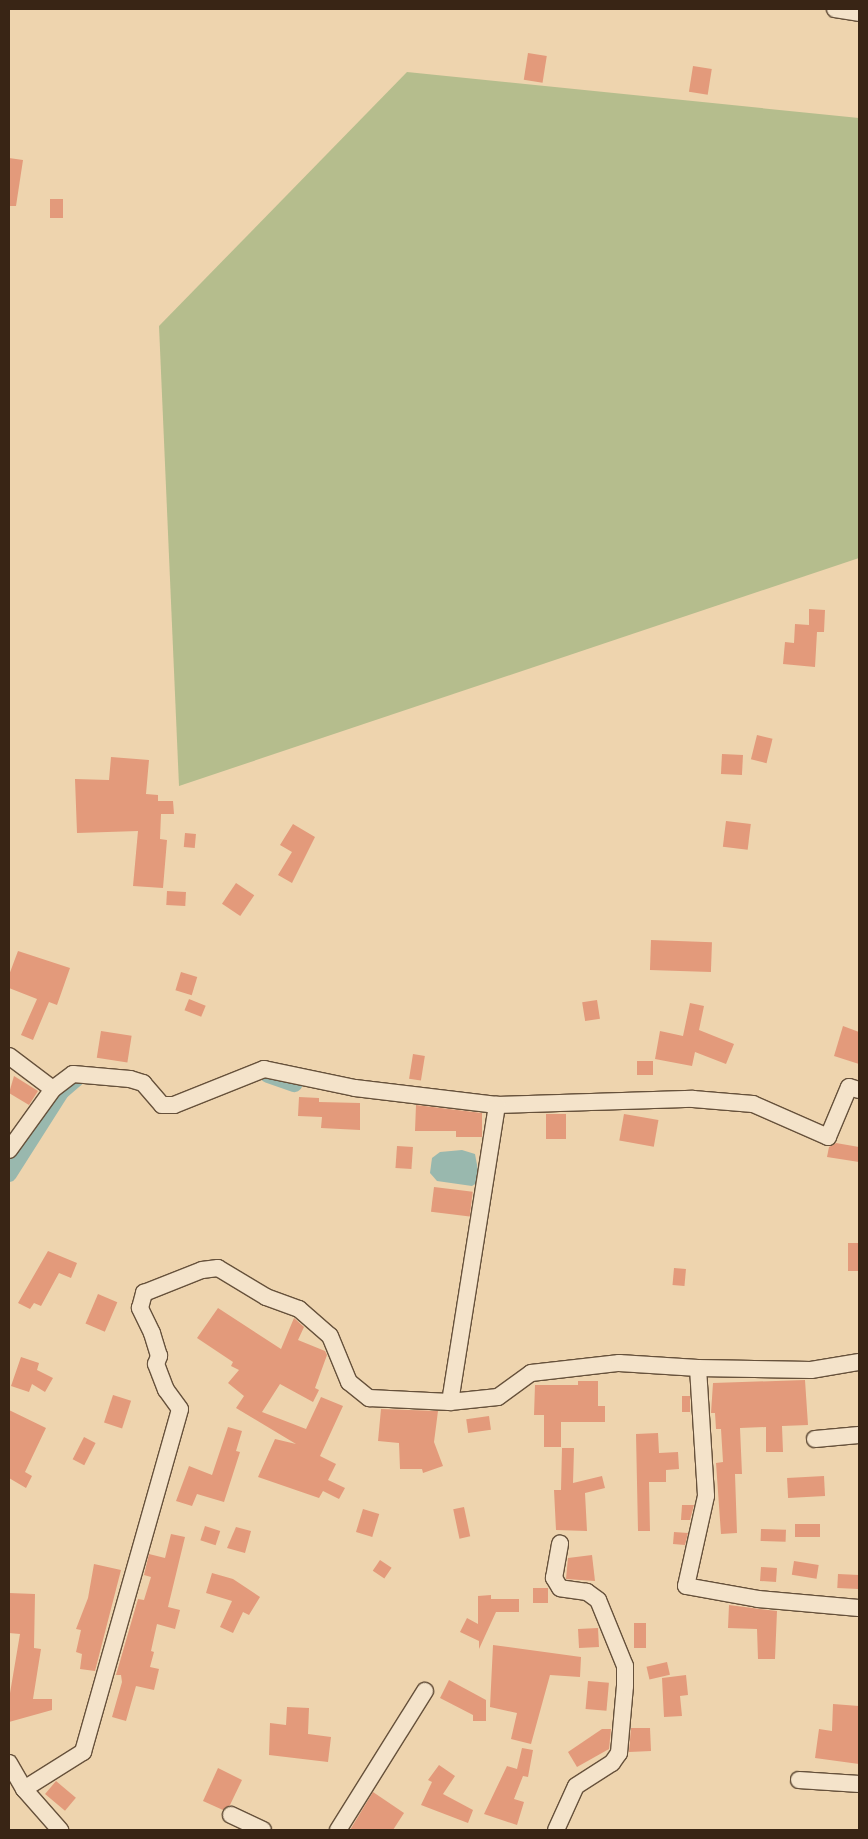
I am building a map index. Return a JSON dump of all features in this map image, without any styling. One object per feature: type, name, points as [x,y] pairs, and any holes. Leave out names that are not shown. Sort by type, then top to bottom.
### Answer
[{"type":"street","points":[[836,9],[859,13]]},
{"type":"street","points":[[9,1056],[53,1089]]},
{"type":"street","points":[[9,1150],[53,1089],[73,1074],[130,1079],[143,1083],[162,1104],[174,1105],[264,1069],[355,1088],[497,1104],[693,1099],[753,1104],[828,1137],[849,1086],[859,1090]]},
{"type":"street","points":[[450,1402],[497,1104]]},
{"type":"street","points":[[24,1788],[84,1752],[180,1410],[166,1390],[156,1364],[158,1356],[152,1332],[140,1308],[144,1293],[202,1270],[218,1268],[313,1320],[330,1336],[349,1382],[368,1398],[450,1402],[498,1397],[531,1373],[619,1363],[698,1368],[811,1370],[859,1362]]},
{"type":"street","points":[[698,1368],[706,1496],[686,1586],[758,1599],[859,1608]]},
{"type":"street","points":[[815,1438],[859,1435]]},
{"type":"street","points":[[556,1830],[576,1786],[612,1763],[619,1753],[625,1686],[625,1666],[598,1600],[587,1592],[560,1588],[554,1578],[556,1552],[560,1544]]},
{"type":"street","points":[[338,1830],[425,1691]]},
{"type":"street","points":[[9,1763],[24,1788],[60,1830]]},
{"type":"street","points":[[799,1780],[859,1784]]},
{"type":"street","points":[[232,1815],[263,1830]]},
{"type":"green space","points":[[407,72],[859,118],[859,558],[179,786],[159,326]]},
{"type":"water","points":[[462,1150],[475,1154],[480,1181],[472,1186],[437,1181],[430,1173],[432,1158],[440,1152]]},
{"type":"building","points":[[528,53],[547,56],[543,83],[524,80]]},
{"type":"building","points":[[693,66],[712,69],[708,95],[689,92]]},
{"type":"building","points":[[9,158],[23,160],[16,206],[9,206]]},
{"type":"building","points":[[50,199],[63,199],[63,218],[50,218]]},
{"type":"building","points":[[809,609],[825,610],[824,632],[817,632],[815,667],[783,664],[785,642],[794,643],[795,624],[809,625]]},
{"type":"building","points":[[757,735],[773,739],[766,763],[751,759]]},
{"type":"building","points":[[722,754],[743,755],[742,775],[721,774]]},
{"type":"building","points":[[111,757],[149,760],[146,794],[158,795],[158,801],[173,801],[174,814],[161,814],[160,839],[167,840],[163,888],[133,886],[138,831],[77,833],[75,779],[109,780]]},
{"type":"building","points":[[726,821],[751,824],[748,850],[723,847]]},
{"type":"building","points":[[293,824],[315,837],[292,883],[278,875],[292,852],[280,845]]},
{"type":"building","points":[[185,833],[196,834],[195,848],[184,847]]},
{"type":"building","points":[[236,883],[254,895],[240,916],[222,904]]},
{"type":"building","points":[[167,891],[186,892],[185,906],[166,905]]},
{"type":"building","points":[[651,940],[712,942],[711,972],[650,970]]},
{"type":"building","points":[[18,951],[70,968],[57,1005],[49,1002],[33,1040],[21,1035],[37,999],[9,988],[9,975]]},
{"type":"building","points":[[181,972],[197,977],[192,995],[175,990]]},
{"type":"building","points":[[189,999],[206,1006],[201,1017],[185,1010]]},
{"type":"building","points":[[597,1000],[600,1019],[585,1021],[582,1002]]},
{"type":"building","points":[[690,1003],[704,1006],[699,1030],[734,1044],[726,1064],[695,1052],[692,1066],[655,1059],[660,1031],[683,1036]]},
{"type":"building","points":[[843,1026],[859,1032],[859,1064],[834,1056]]},
{"type":"building","points":[[101,1031],[132,1036],[127,1063],[97,1058]]},
{"type":"building","points":[[413,1054],[425,1056],[421,1081],[409,1079]]},
{"type":"building","points":[[637,1061],[653,1061],[653,1075],[637,1075]]},
{"type":"building","points":[[14,1076],[38,1091],[29,1105],[9,1093]]},
{"type":"building","points":[[299,1097],[319,1098],[319,1102],[360,1103],[360,1130],[321,1128],[322,1117],[298,1116]]},
{"type":"building","points":[[416,1105],[482,1113],[482,1137],[456,1137],[456,1131],[415,1131]]},
{"type":"building","points":[[546,1114],[566,1114],[566,1139],[546,1139]]},
{"type":"building","points":[[624,1114],[658,1120],[654,1147],[619,1141]]},
{"type":"building","points":[[836,1143],[859,1147],[859,1162],[827,1157],[829,1147]]},
{"type":"building","points":[[397,1146],[413,1147],[411,1169],[395,1168]]},
{"type":"building","points":[[434,1187],[473,1192],[470,1217],[431,1212]]},
{"type":"building","points":[[848,1243],[859,1243],[859,1271],[848,1271]]},
{"type":"building","points":[[48,1251],[77,1263],[71,1278],[59,1273],[41,1306],[34,1303],[30,1309],[18,1303]]},
{"type":"building","points":[[674,1268],[686,1269],[684,1286],[673,1285]]},
{"type":"building","points":[[98,1294],[117,1302],[105,1332],[85,1323]]},
{"type":"building","points":[[218,1308],[281,1349],[294,1318],[304,1327],[298,1340],[325,1351],[327,1355],[315,1388],[319,1390],[313,1402],[280,1384],[262,1412],[306,1429],[321,1397],[343,1406],[320,1456],[336,1464],[328,1480],[345,1488],[339,1499],[323,1491],[319,1498],[258,1477],[275,1439],[296,1444],[236,1408],[244,1396],[228,1383],[239,1370],[231,1366],[233,1362],[197,1338]]},
{"type":"building","points":[[21,1357],[39,1363],[37,1370],[53,1378],[45,1392],[32,1384],[29,1392],[11,1386]]},
{"type":"building","points":[[805,1380],[808,1425],[782,1426],[783,1452],[766,1452],[766,1427],[740,1428],[742,1474],[735,1474],[737,1533],[721,1534],[716,1463],[723,1462],[721,1429],[716,1429],[715,1413],[711,1413],[713,1383]]},
{"type":"building","points":[[578,1381],[598,1381],[598,1406],[605,1406],[605,1422],[561,1422],[561,1447],[544,1447],[544,1415],[534,1415],[535,1385],[578,1385]]},
{"type":"building","points":[[113,1395],[131,1401],[122,1428],[104,1423]]},
{"type":"building","points":[[682,1396],[690,1396],[690,1412],[682,1412]]},
{"type":"building","points":[[381,1409],[438,1411],[434,1442],[443,1466],[423,1473],[422,1469],[400,1469],[399,1443],[378,1441]]},
{"type":"building","points":[[9,1410],[46,1428],[25,1472],[32,1476],[26,1488],[9,1478]]},
{"type":"building","points":[[489,1416],[491,1430],[468,1433],[466,1419]]},
{"type":"building","points":[[228,1427],[242,1431],[236,1451],[240,1452],[224,1502],[197,1494],[192,1506],[176,1501],[189,1466],[212,1475]]},
{"type":"building","points":[[658,1433],[659,1453],[678,1452],[679,1469],[666,1470],[666,1482],[649,1482],[650,1531],[638,1531],[636,1434]]},
{"type":"building","points":[[84,1437],[96,1443],[84,1465],[73,1459]]},
{"type":"building","points":[[562,1448],[574,1448],[573,1483],[602,1476],[605,1488],[585,1493],[587,1531],[556,1530],[554,1490],[561,1490]]},
{"type":"building","points":[[824,1476],[825,1496],[788,1498],[787,1478]]},
{"type":"building","points":[[682,1505],[694,1505],[690,1520],[681,1520]]},
{"type":"building","points":[[464,1507],[470,1536],[459,1539],[453,1509]]},
{"type":"building","points":[[363,1509],[379,1514],[372,1537],[356,1532]]},
{"type":"building","points":[[795,1524],[820,1524],[820,1537],[795,1537]]},
{"type":"building","points":[[205,1526],[220,1531],[216,1545],[200,1540]]},
{"type":"building","points":[[236,1527],[251,1531],[245,1553],[227,1548]]},
{"type":"building","points":[[761,1529],[786,1530],[786,1542],[761,1541]]},
{"type":"building","points":[[674,1532],[688,1533],[685,1545],[673,1544]]},
{"type":"building","points":[[171,1534],[185,1537],[168,1607],[180,1610],[175,1629],[157,1624],[151,1651],[154,1652],[150,1667],[159,1669],[154,1690],[136,1686],[126,1721],[112,1717],[122,1682],[121,1675],[116,1675],[138,1599],[144,1600],[151,1577],[144,1575],[149,1554],[165,1558]]},
{"type":"building","points":[[592,1555],[595,1581],[566,1579],[568,1558]]},
{"type":"building","points":[[380,1560],[392,1568],[384,1579],[373,1571]]},
{"type":"building","points":[[794,1561],[819,1565],[817,1579],[792,1575]]},
{"type":"building","points":[[94,1564],[121,1570],[95,1671],[80,1669],[82,1654],[76,1652],[81,1630],[76,1629],[88,1598]]},
{"type":"building","points":[[761,1567],[777,1568],[776,1582],[760,1581]]},
{"type":"building","points":[[212,1573],[233,1579],[260,1597],[249,1615],[243,1612],[233,1633],[220,1627],[232,1601],[206,1593]]},
{"type":"building","points":[[838,1574],[859,1575],[858,1589],[837,1588]]},
{"type":"building","points":[[533,1588],[548,1588],[548,1603],[533,1603]]},
{"type":"building","points":[[9,1593],[35,1594],[34,1648],[41,1649],[33,1699],[52,1699],[52,1710],[9,1722],[9,1699],[20,1634],[9,1633]]},
{"type":"building","points":[[491,1595],[491,1599],[519,1599],[519,1612],[496,1612],[479,1649],[479,1641],[460,1632],[467,1618],[478,1624],[478,1596]]},
{"type":"building","points":[[729,1605],[777,1611],[775,1659],[758,1659],[757,1629],[728,1628]]},
{"type":"building","points":[[634,1623],[646,1623],[646,1648],[634,1648]]},
{"type":"building","points":[[598,1628],[599,1647],[579,1648],[578,1629]]},
{"type":"building","points":[[493,1645],[581,1657],[580,1677],[550,1675],[531,1744],[511,1739],[517,1713],[490,1707]]},
{"type":"building","points":[[667,1662],[670,1675],[649,1679],[647,1667]]},
{"type":"building","points":[[686,1675],[688,1695],[680,1696],[682,1716],[664,1717],[662,1678]]},
{"type":"building","points":[[449,1680],[486,1700],[486,1721],[473,1721],[473,1715],[440,1698]]},
{"type":"building","points":[[588,1681],[609,1683],[606,1711],[586,1709]]},
{"type":"building","points":[[833,1704],[859,1706],[859,1764],[815,1758],[819,1729],[832,1731]]},
{"type":"building","points":[[287,1707],[309,1708],[308,1734],[331,1737],[328,1762],[269,1755],[270,1723],[286,1725]]},
{"type":"building","points":[[631,1728],[650,1728],[651,1751],[629,1752]]},
{"type":"building","points":[[602,1729],[611,1729],[609,1749],[577,1767],[568,1752]]},
{"type":"building","points":[[522,1748],[533,1750],[528,1777],[523,1776],[514,1799],[524,1802],[517,1825],[484,1814],[507,1766],[517,1769]]},
{"type":"building","points":[[439,1765],[455,1776],[443,1794],[473,1810],[468,1823],[421,1805],[432,1782],[428,1780]]},
{"type":"building","points":[[218,1768],[242,1780],[230,1805],[223,1810],[203,1801]]},
{"type":"building","points":[[56,1781],[76,1798],[65,1811],[45,1794]]},
{"type":"building","points":[[373,1792],[404,1813],[393,1830],[350,1830]]},
{"type":"waterway","points":[[268,1075],[294,1084]]},
{"type":"waterway","points":[[9,1174],[61,1092],[76,1079]]}]
